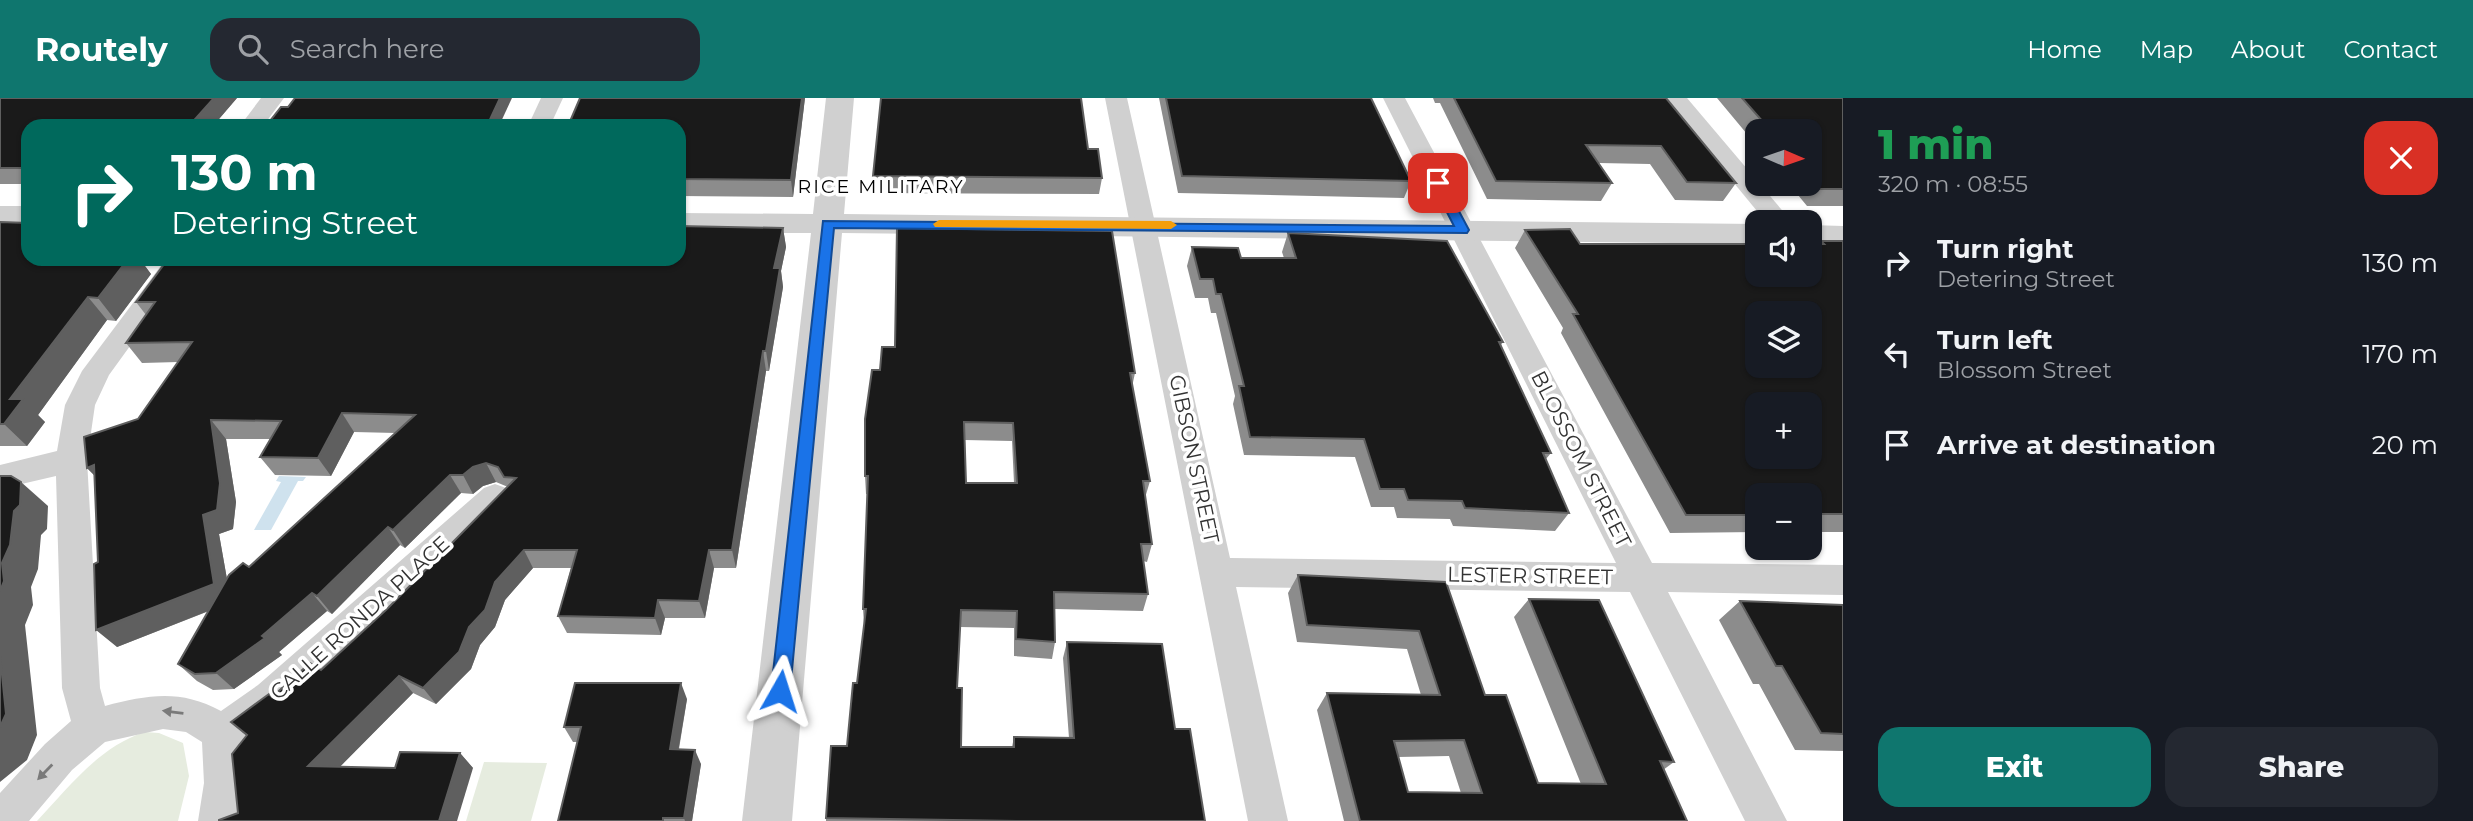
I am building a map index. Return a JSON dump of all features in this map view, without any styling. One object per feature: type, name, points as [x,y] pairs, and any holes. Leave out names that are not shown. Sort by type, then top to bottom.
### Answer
[{"type":"street","points":[[256,119],[273,98]]},
{"type":"street","points":[[542,119],[552,98]]},
{"type":"street","points":[[766,821],[840,98]]},
{"type":"street","name":"GIBSON STREET","points":[[1116,98],[1268,821]]},
{"type":"street","name":"BLOSSOM STREET","points":[[1395,98],[1767,821]]},
{"type":"street","points":[[1675,98],[1769,210]]},
{"type":"street","points":[[0,215],[21,215]]},
{"type":"street","points":[[686,223],[1144,225],[1745,234]]},
{"type":"street","points":[[1822,235],[1843,236]]},
{"type":"street","points":[[93,729],[81,688],[71,460],[80,405],[86,388],[175,266]]},
{"type":"street","points":[[0,477],[71,460]]},
{"type":"street","name":"CALLE RONDA PLACE","points":[[220,733],[271,697],[495,498]]},
{"type":"street","name":"LESTER STREET","points":[[1217,572],[1843,580]]},
{"type":"street","points":[[2,821],[45,772],[93,729],[166,709],[183,712],[210,724],[220,733],[224,783],[218,821]]},
{"type":"shaded area","points":[[145,732],[159,733],[183,743],[189,776],[178,821],[37,821],[99,757],[129,738]]},
{"type":"shaded area","points":[[484,762],[547,763],[531,821],[466,821]]},
{"type":"water","points":[[279,476],[306,477],[303,481],[298,481],[271,530],[254,530],[281,482],[276,481]]},
{"type":"building","points":[[0,98],[214,98],[195,119],[21,119],[21,168],[0,168]]},
{"type":"building","points":[[295,98],[500,98],[490,119],[272,119],[281,107],[288,107]]},
{"type":"building","points":[[580,98],[802,98],[791,180],[686,179],[686,119],[571,119]]},
{"type":"building","points":[[881,98],[1081,98],[1088,149],[1098,149],[1102,178],[873,176]]},
{"type":"building","points":[[1166,98],[1371,98],[1411,181],[1182,176]]},
{"type":"building","points":[[1454,98],[1666,98],[1736,183],[1687,182],[1661,146],[1586,145],[1612,183],[1496,181]]},
{"type":"building","points":[[1742,98],[1843,98],[1843,189],[1822,189],[1822,119],[1760,119]]},
{"type":"building","points":[[0,222],[21,223],[21,266],[123,266],[98,298],[88,297],[10,399],[23,399],[4,424],[0,424]]},
{"type":"building","points":[[686,226],[783,228],[774,268],[780,268],[766,351],[763,351],[732,550],[709,550],[699,601],[658,600],[655,618],[558,616],[577,550],[524,550],[495,582],[485,610],[469,627],[459,652],[423,688],[399,676],[308,766],[395,768],[400,752],[460,753],[439,821],[219,821],[238,813],[232,754],[247,735],[231,722],[269,694],[272,697],[310,663],[321,670],[387,609],[516,478],[504,477],[498,467],[486,463],[473,467],[463,475],[450,475],[393,530],[388,527],[317,596],[312,593],[262,636],[265,638],[216,673],[195,674],[178,664],[229,575],[243,563],[249,567],[415,415],[342,413],[318,458],[260,457],[281,421],[211,420],[220,483],[217,510],[203,515],[214,584],[96,630],[94,564],[98,562],[94,465],[87,468],[84,437],[138,419],[192,342],[126,343],[155,302],[136,302],[163,266],[686,266]]},
{"type":"building","points":[[897,228],[1112,231],[1135,373],[1130,373],[1150,481],[1143,481],[1152,544],[1141,544],[1148,594],[1054,592],[1055,642],[1016,639],[1017,611],[961,610],[957,688],[962,688],[961,747],[1014,747],[1014,737],[1074,738],[1067,642],[1162,644],[1175,729],[1190,729],[1205,821],[826,818],[831,746],[847,746],[853,683],[857,683],[866,609],[863,609],[868,476],[865,476],[865,419],[872,370],[880,370],[882,347],[895,347]],"holes":[[[964,422],[1013,423],[1017,483],[966,483]]]},
{"type":"building","points":[[1570,229],[1580,244],[1745,244],[1745,287],[1822,287],[1822,241],[1843,241],[1843,514],[1822,514],[1822,483],[1745,483],[1745,515],[1686,515],[1573,314],[1578,314],[1525,230]]},
{"type":"building","points":[[1288,233],[1447,241],[1503,342],[1499,342],[1551,453],[1543,453],[1569,513],[1465,508],[1462,501],[1408,500],[1404,489],[1380,489],[1364,439],[1250,437],[1239,386],[1244,386],[1221,294],[1216,294],[1213,279],[1200,279],[1192,247],[1238,248],[1241,258],[1296,258]]},
{"type":"building","points":[[0,476],[11,476],[21,482],[20,505],[14,511],[10,545],[2,563],[4,581],[0,591]]},
{"type":"building","points":[[1298,575],[1446,582],[1485,695],[1506,695],[1538,783],[1606,784],[1529,599],[1599,600],[1674,762],[1660,761],[1687,821],[1360,821],[1327,693],[1440,695],[1419,631],[1307,625]],"holes":[[[1464,740],[1482,793],[1408,792],[1394,741]]]},
{"type":"building","points":[[1740,601],[1843,605],[1843,734],[1821,733],[1782,666],[1776,666]]},
{"type":"building","points":[[0,655],[6,714],[0,727]]},
{"type":"building","points":[[575,683],[681,683],[670,749],[695,750],[684,818],[663,818],[663,821],[558,821],[581,727],[564,727]]},
{"type":"slow traffic","points":[[939,224],[1171,225]]},
{"type":"district","name":"RICE MILITARY","points":[[881,186]]},
{"type":"route","points":[[780,691],[828,223],[1462,230],[1438,183]]}]
